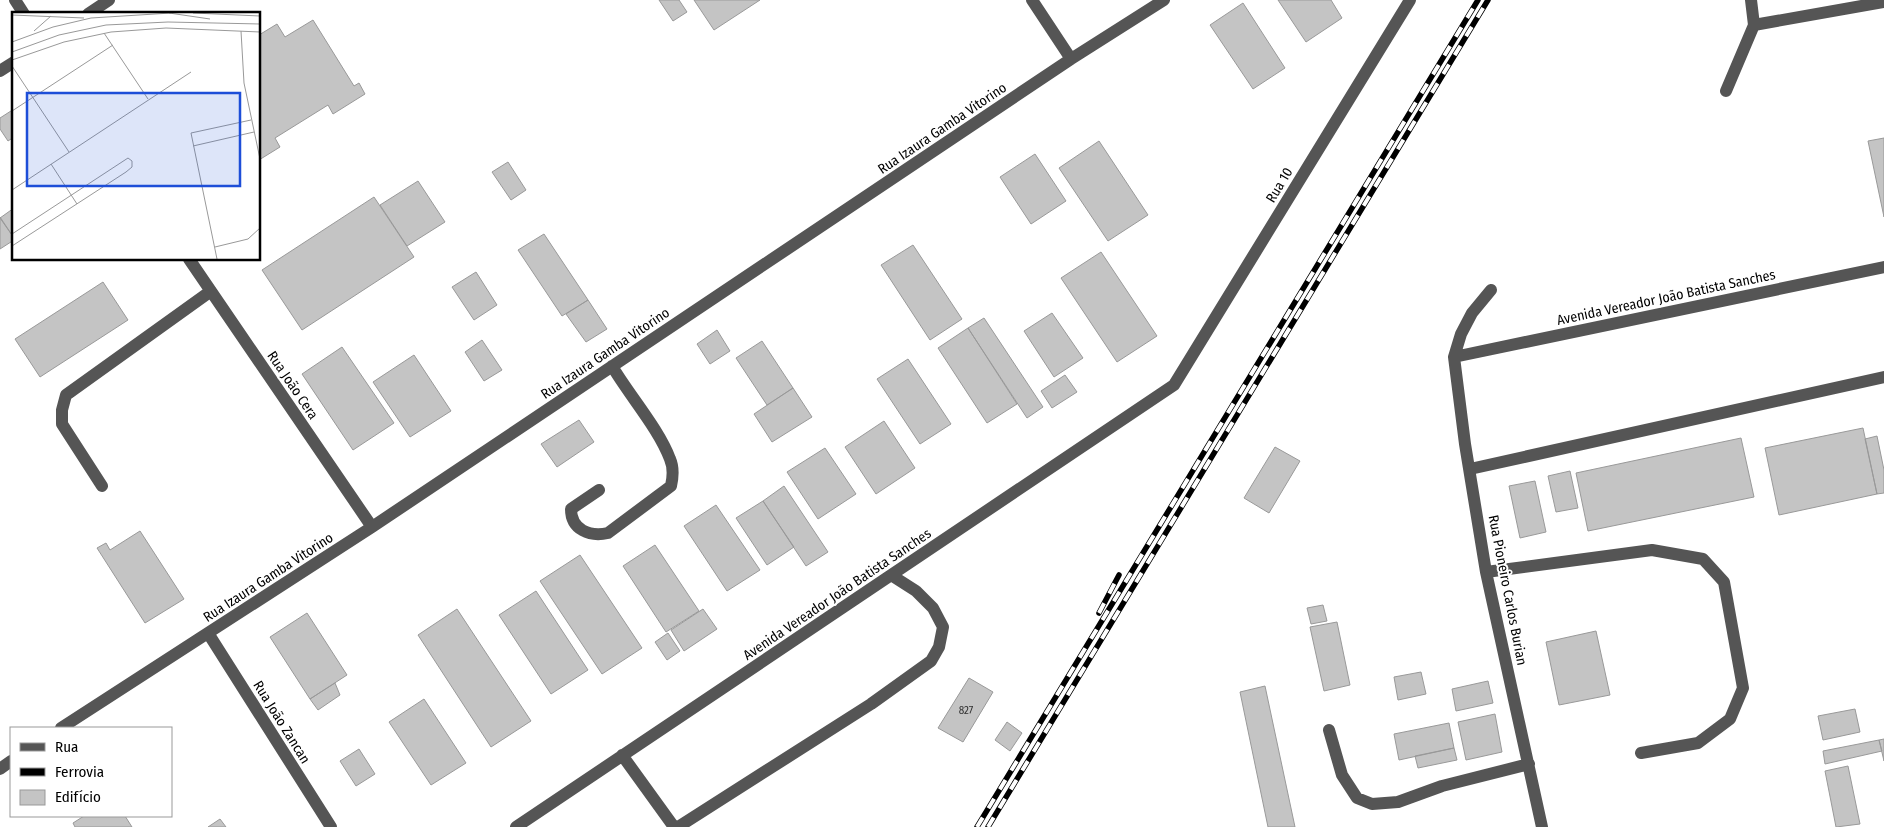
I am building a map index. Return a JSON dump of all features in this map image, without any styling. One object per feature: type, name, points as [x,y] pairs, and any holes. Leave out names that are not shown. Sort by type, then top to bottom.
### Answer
[{"type":"street","points":[[15,0],[23,12]]},
{"type":"street","points":[[91,12],[109,0]]},
{"type":"street","points":[[1032,0],[1071,59]]},
{"type":"street","name":"Rua Izaura Gamba Vitorino","points":[[63,727],[372,527],[1071,59],[1164,0]]},
{"type":"street","name":"Rua 10","points":[[1174,385],[1410,0]]},
{"type":"street","points":[[1726,91],[1754,25],[1751,0]]},
{"type":"street","points":[[1754,25],[1884,2]]},
{"type":"street","points":[[0,71],[12,63]]},
{"type":"street","name":"Rua João Cera","points":[[190,260],[372,527]]},
{"type":"street","name":"Avenida Vereador João Batista Sanches","points":[[1454,357],[1884,267]]},
{"type":"street","points":[[1454,357],[1461,334],[1472,313],[1491,290]]},
{"type":"street","points":[[102,486],[62,424],[62,410],[66,395],[211,291]]},
{"type":"street","name":"Rua Pioneiro Carlos Burian","points":[[1454,357],[1486,572],[1542,827]]},
{"type":"street","points":[[598,490],[571,509],[571,519],[578,528],[598,535],[608,533],[671,486],[674,475],[670,460],[658,435],[612,366]]},
{"type":"street","points":[[1470,469],[1884,377]]},
{"type":"street","name":"Avenida Vereador João Batista Sanches","points":[[516,827],[1174,385]]},
{"type":"street","points":[[1486,572],[1652,550],[1703,559],[1724,582],[1743,688],[1730,719],[1698,743],[1641,753]]},
{"type":"street","points":[[678,827],[864,709],[931,661],[940,647],[943,627],[933,608],[916,590],[891,576]]},
{"type":"street","name":"Rua João Zancan","points":[[208,633],[331,827]]},
{"type":"street","points":[[1329,730],[1342,774],[1357,798],[1372,804],[1398,802],[1442,786],[1529,764]]},
{"type":"street","points":[[622,755],[674,827]]},
{"type":"building","points":[[659,0],[679,0],[687,12],[673,21]]},
{"type":"building","points":[[694,0],[760,0],[714,30]]},
{"type":"building","points":[[1278,0],[1331,0],[1342,18],[1306,42]]},
{"type":"building","points":[[1243,3],[1285,68],[1253,89],[1210,25]]},
{"type":"building","points":[[313,20],[354,86],[359,83],[365,94],[333,114],[328,105],[275,138],[280,147],[260,159],[260,34],[277,24],[285,37]]},
{"type":"building","points":[[12,110],[12,138],[8,141],[0,129],[0,118]]},
{"type":"building","points":[[1884,138],[1884,217],[1868,141]]},
{"type":"building","points":[[1099,141],[1148,215],[1108,241],[1059,168]]},
{"type":"building","points":[[1035,154],[1066,201],[1031,224],[1000,177]]},
{"type":"building","points":[[508,162],[526,190],[511,200],[492,172]]},
{"type":"building","points":[[418,181],[445,222],[407,246],[380,205]]},
{"type":"building","points":[[374,197],[414,257],[302,330],[262,270]]},
{"type":"building","points":[[12,209],[12,235],[0,218]]},
{"type":"building","points":[[0,217],[12,235],[12,241],[0,249]]},
{"type":"building","points":[[544,234],[588,300],[562,316],[518,250]]},
{"type":"building","points":[[913,245],[962,319],[930,340],[881,265]]},
{"type":"building","points":[[1101,252],[1157,336],[1117,362],[1061,278]]},
{"type":"building","points":[[476,272],[497,305],[474,320],[452,287]]},
{"type":"building","points":[[103,282],[128,320],[40,377],[15,339]]},
{"type":"building","points":[[588,300],[607,329],[586,342],[566,314]]},
{"type":"building","points":[[1052,313],[1083,358],[1054,377],[1024,331]]},
{"type":"building","points":[[984,318],[1043,407],[1027,418],[968,328]]},
{"type":"building","points":[[968,328],[1017,404],[987,423],[938,348]]},
{"type":"building","points":[[717,330],[730,351],[710,364],[697,344]]},
{"type":"building","points":[[482,340],[502,370],[484,381],[465,352]]},
{"type":"building","points":[[762,341],[793,388],[767,405],[736,358]]},
{"type":"building","points":[[342,347],[394,423],[353,450],[302,374]]},
{"type":"building","points":[[414,355],[451,411],[410,437],[373,382]]},
{"type":"building","points":[[908,359],[951,424],[920,444],[877,379]]},
{"type":"building","points":[[1065,375],[1077,392],[1052,408],[1041,391]]},
{"type":"building","points":[[793,388],[812,417],[772,442],[754,414]]},
{"type":"building","points":[[579,420],[594,442],[557,467],[541,444]]},
{"type":"building","points":[[884,421],[915,468],[876,494],[845,447]]},
{"type":"building","points":[[1863,428],[1877,494],[1779,515],[1765,448]]},
{"type":"building","points":[[1877,436],[1884,470],[1884,493],[1877,494],[1865,439]]},
{"type":"building","points":[[1741,438],[1754,497],[1588,531],[1576,473]]},
{"type":"building","points":[[1275,447],[1300,461],[1269,513],[1244,498]]},
{"type":"building","points":[[825,448],[856,494],[818,519],[787,472]]},
{"type":"building","points":[[1570,471],[1578,508],[1556,512],[1548,476]]},
{"type":"building","points":[[1535,481],[1546,532],[1520,538],[1509,486]]},
{"type":"building","points":[[784,486],[828,552],[806,566],[763,501]]},
{"type":"building","points":[[763,501],[794,547],[767,565],[736,518]]},
{"type":"building","points":[[716,505],[760,570],[727,591],[684,526]]},
{"type":"building","points":[[140,531],[184,599],[145,623],[97,548],[106,543],[110,550]]},
{"type":"building","points":[[655,545],[699,611],[666,632],[623,566]]},
{"type":"building","points":[[580,555],[642,648],[602,674],[540,581]]},
{"type":"building","points":[[536,591],[588,670],[551,694],[499,615]]},
{"type":"building","points":[[1323,605],[1327,621],[1311,624],[1307,608]]},
{"type":"building","points":[[457,609],[531,721],[491,747],[418,635]]},
{"type":"building","points":[[703,609],[717,629],[684,651],[671,630]]},
{"type":"building","points":[[307,613],[347,675],[310,699],[270,637]]},
{"type":"building","points":[[1337,622],[1350,685],[1324,691],[1310,627]]},
{"type":"building","points":[[1596,631],[1610,695],[1559,705],[1546,642]]},
{"type":"building","points":[[668,633],[680,651],[667,660],[655,642]]},
{"type":"building","points":[[1421,672],[1426,694],[1398,700],[1394,677]]},
{"type":"building","points":[[969,678],[993,692],[963,742],[938,728]]},
{"type":"building","points":[[1488,681],[1493,703],[1456,711],[1452,689]]},
{"type":"building","points":[[335,683],[340,695],[318,710],[310,699]]},
{"type":"building","points":[[1265,686],[1295,827],[1268,827],[1240,692]]},
{"type":"building","points":[[424,699],[466,763],[431,785],[389,722]]},
{"type":"building","points":[[1855,709],[1860,732],[1823,740],[1818,716]]},
{"type":"building","points":[[1495,714],[1502,752],[1466,760],[1458,722]]},
{"type":"building","points":[[1007,722],[1022,733],[1010,751],[995,740]]},
{"type":"building","points":[[1449,723],[1454,748],[1399,760],[1394,734]]},
{"type":"building","points":[[1884,739],[1884,761],[1879,740]]},
{"type":"building","points":[[1879,740],[1882,751],[1825,764],[1823,751]]},
{"type":"building","points":[[1454,748],[1457,760],[1418,768],[1415,756]]},
{"type":"building","points":[[359,749],[375,774],[356,786],[340,761]]},
{"type":"building","points":[[1848,766],[1860,824],[1836,827],[1825,771]]},
{"type":"building","points":[[82,817],[126,817],[132,827],[75,827],[73,823]]},
{"type":"building","points":[[220,819],[226,827],[208,827]]},
{"type":"railway","points":[[977,827],[1478,0]]},
{"type":"railway","points":[[988,827],[1488,0]]},
{"type":"railway","points":[[1099,613],[1119,575]]}]
